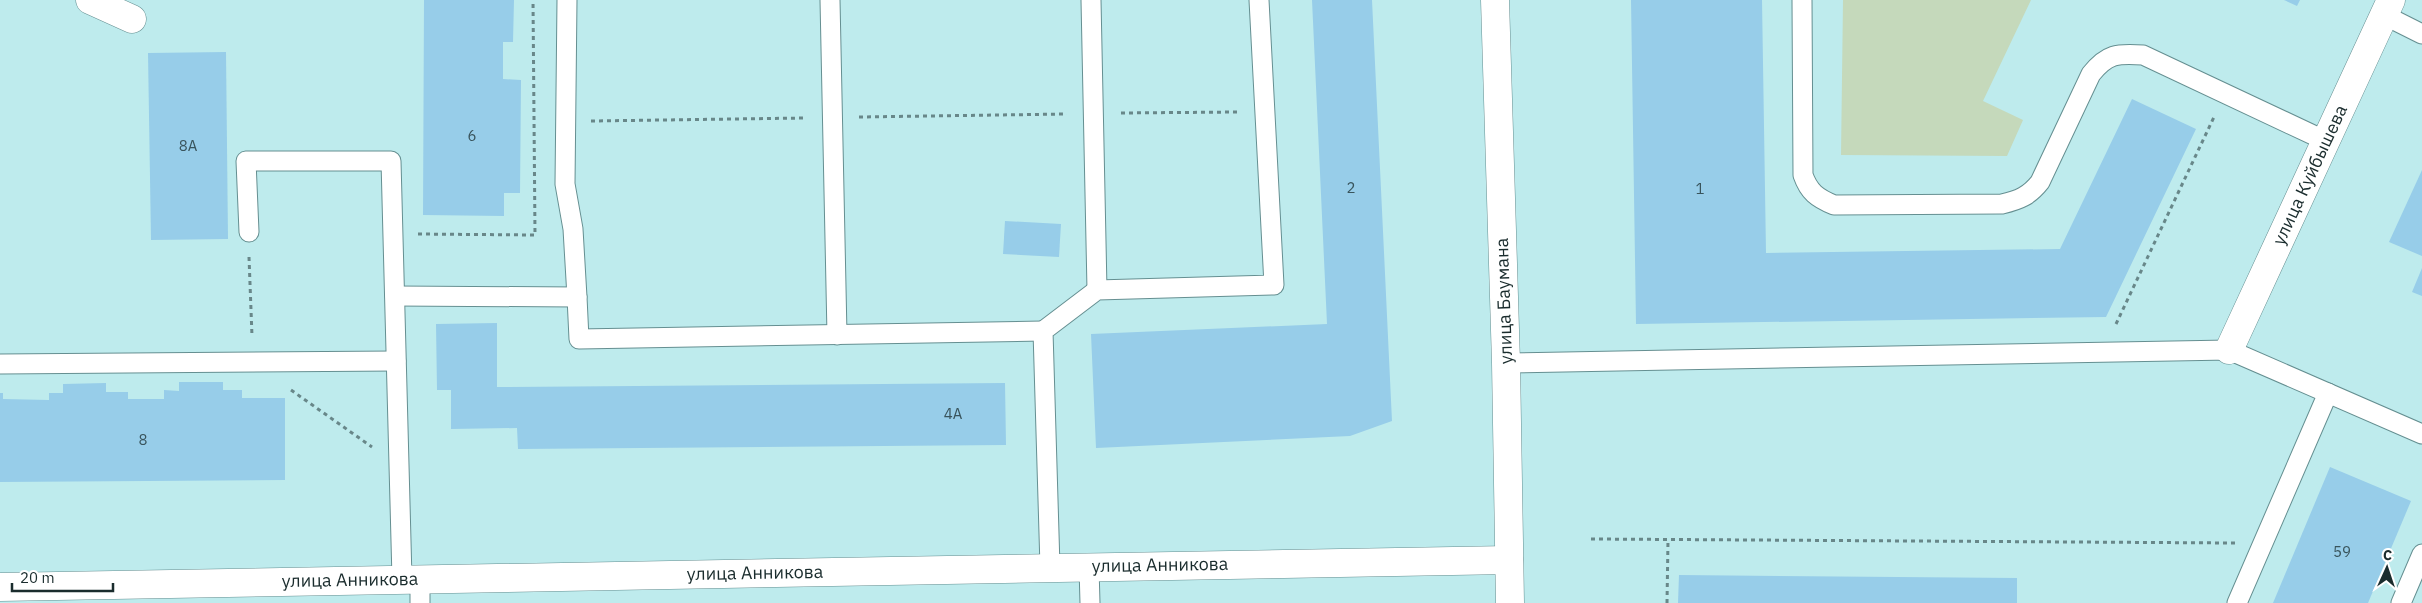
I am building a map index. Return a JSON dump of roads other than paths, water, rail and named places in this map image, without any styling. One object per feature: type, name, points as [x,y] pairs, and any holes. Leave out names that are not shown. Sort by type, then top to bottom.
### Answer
[{"type":"street","points":[[90,0],[132,19]]},
{"type":"street","name":"улица Баумана","points":[[1494,0],[1506,363],[1510,603]]},
{"type":"street","name":"улица Куйбышева","points":[[2229,350],[2388,8]]},
{"type":"street","name":"улица Анникова","points":[[0,587],[414,587],[1050,567],[1509,560]]},
{"type":"lane","points":[[567,0],[565,184],[573,229],[579,339],[1043,331],[1097,290],[1274,285],[1259,0]]},
{"type":"lane","points":[[830,0],[836,335]]},
{"type":"lane","points":[[1091,0],[1097,290]]},
{"type":"lane","points":[[1802,0],[1803,175],[1808,189],[1819,199],[1834,205],[2002,204],[2019,200],[2032,193],[2040,182],[2091,74],[2101,61],[2123,53],[2143,56],[2326,141]]},
{"type":"lane","points":[[2388,8],[2422,34]]},
{"type":"lane","points":[[249,232],[246,161],[391,161],[399,467],[414,587]]},
{"type":"lane","points":[[394,296],[577,297]]},
{"type":"lane","points":[[1043,331],[1050,567]]},
{"type":"lane","points":[[1506,363],[2229,350],[2422,434]]},
{"type":"lane","points":[[0,364],[396,361]]},
{"type":"lane","points":[[2237,603],[2328,394]]},
{"type":"lane","points":[[2401,603],[2422,554]]},
{"type":"lane","points":[[1089,567],[1090,603]]}]
